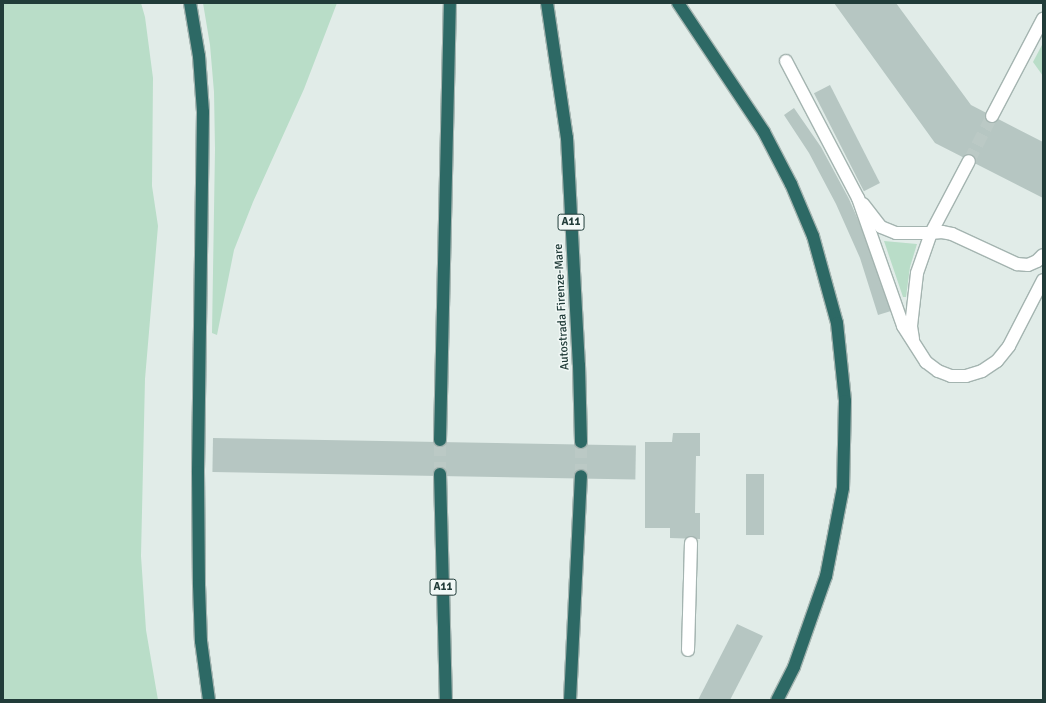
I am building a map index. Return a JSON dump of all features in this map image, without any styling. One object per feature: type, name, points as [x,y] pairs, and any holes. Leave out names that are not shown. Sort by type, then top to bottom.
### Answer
[{"type":"highway","points":[[190,3],[199,56],[203,112],[198,472],[199,577],[201,641],[209,700]]},
{"type":"highway","points":[[440,440],[450,3]]},
{"type":"highway","name":"Autostrada Firenze-Mare","points":[[547,3],[567,138],[579,365],[581,442]]},
{"type":"highway","points":[[678,3],[764,132],[791,184],[813,236],[837,323],[845,401],[843,488],[826,576],[794,667],[777,700]]},
{"type":"highway","name":"A11","points":[[440,474],[446,700]]},
{"type":"highway","points":[[570,700],[581,476]]},
{"type":"lane","points":[[992,116],[1043,19]]},
{"type":"lane","points":[[786,61],[858,198],[904,326],[914,345],[926,362],[938,371],[951,376],[966,376],[982,371],[997,361],[1009,346],[1043,280]]},
{"type":"lane","points":[[914,345],[911,326],[917,273],[931,234],[969,161]]},
{"type":"lane","points":[[858,198],[881,227],[896,233],[931,234],[942,232],[952,234],[1017,264],[1028,265],[1037,261],[1043,255]]},
{"type":"lane","points":[[688,650],[691,543]]},
{"type":"green space","points":[[3,3],[141,3],[145,17],[153,78],[152,186],[158,226],[145,379],[141,556],[146,630],[158,700],[3,700]]},
{"type":"green space","points":[[203,3],[337,3],[304,89],[253,202],[234,250],[217,335],[212,333],[215,149],[214,92],[210,45]]},
{"type":"green space","points":[[1043,43],[1043,76],[1033,62]]},
{"type":"green space","points":[[884,241],[917,244],[910,267],[906,297],[903,297]]},
{"type":"building","points":[[834,3],[896,3],[971,105],[1043,142],[1043,198],[935,143]]},
{"type":"building","points":[[830,85],[880,183],[864,191],[814,93]]},
{"type":"building","points":[[794,108],[821,147],[849,199],[873,254],[891,311],[878,315],[860,258],[836,204],[809,153],[784,115]]},
{"type":"building","points":[[673,433],[700,433],[700,456],[696,456],[695,513],[700,513],[700,539],[670,538],[670,528],[645,528],[645,442],[672,442]]},
{"type":"building","points":[[213,438],[636,445],[635,479],[212,472]]},
{"type":"building","points":[[746,474],[764,474],[764,535],[746,535]]},
{"type":"building","points":[[737,624],[763,636],[730,700],[698,700]]},
{"type":"tunnel","points":[[969,161],[992,116]]},
{"type":"tunnel","points":[[440,440],[440,474]]},
{"type":"tunnel","points":[[581,442],[581,476]]}]
